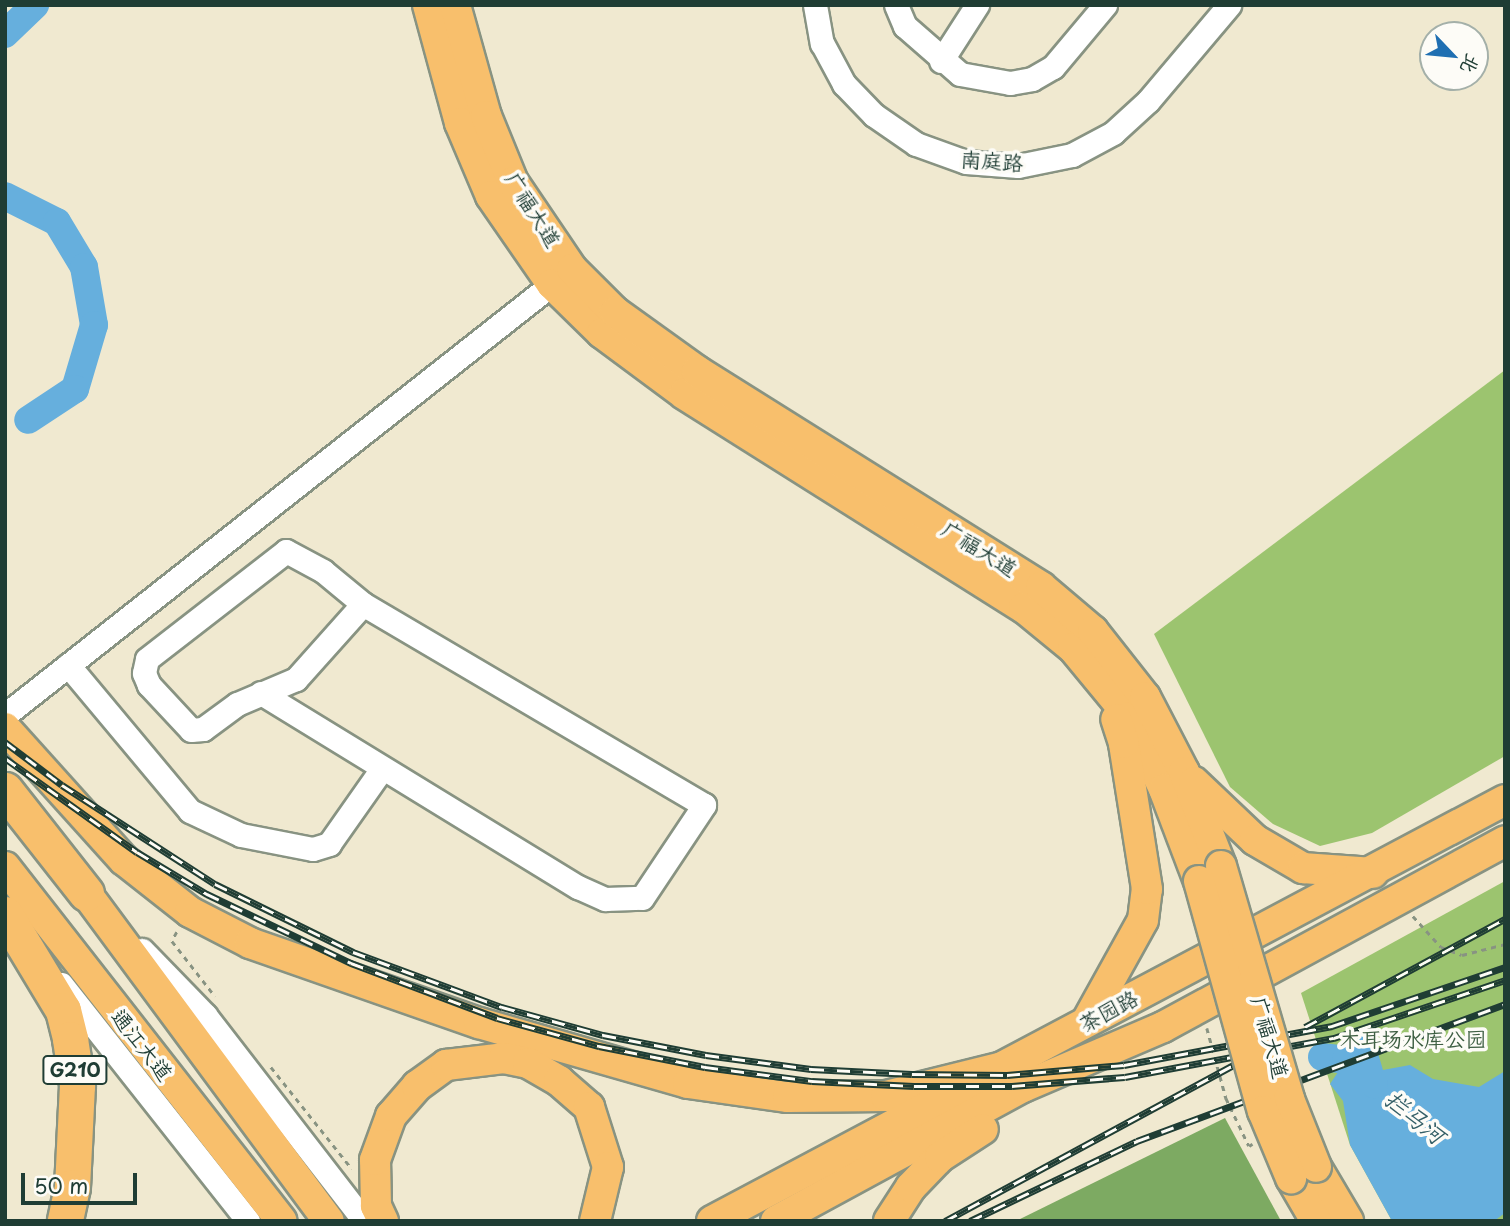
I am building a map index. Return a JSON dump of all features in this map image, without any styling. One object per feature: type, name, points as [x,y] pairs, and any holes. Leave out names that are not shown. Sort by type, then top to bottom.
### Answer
[{"type":"highway","name":"通江大道","points":[[5,790],[86,893]]},
{"type":"highway","name":"G210","points":[[12,923],[63,1010],[75,1074],[72,1187],[65,1221]]},
{"type":"main road","name":"广福大道","points":[[428,5],[460,123],[491,196],[552,284],[602,333],[684,394],[1024,608],[1073,648],[1104,682],[1129,717],[1210,874]]},
{"type":"main road","name":"广福大道","points":[[454,5],[486,116],[513,182],[572,269],[615,312],[697,371],[1041,587],[1093,631],[1144,697],[1184,772],[1210,874],[1289,1099],[1316,1221]]},
{"type":"main road","points":[[1087,1021],[1143,920],[1147,889],[1124,743],[1104,682]]},
{"type":"main road","points":[[5,728],[124,860],[190,912],[250,943],[479,1023],[688,1083],[788,1097],[886,1096],[1003,1068]]},
{"type":"main road","points":[[1184,772],[1255,840],[1303,867],[1373,873]]},
{"type":"main road","name":"茶园路","points":[[712,1221],[1087,1021],[1373,873],[1505,800]]},
{"type":"main road","name":"茶园路","points":[[776,1221],[1023,1087],[1163,1027],[1505,841]]},
{"type":"main road","name":"通江大道","points":[[5,867],[282,1221]]},
{"type":"main road","name":"通江大道","points":[[86,893],[329,1221]]},
{"type":"main road","points":[[889,1221],[911,1186],[940,1157],[1163,1027]]},
{"type":"main road","points":[[383,1221],[376,1206],[375,1160],[391,1116],[417,1086],[446,1065],[504,1058],[528,1063],[559,1081],[589,1107],[608,1167],[595,1221]]},
{"type":"main road","name":"广福大道","points":[[1304,1172],[1348,1221]]},
{"type":"street","name":"南庭路","points":[[815,5],[822,43],[839,74],[874,115],[916,144],[966,162],[1018,166],[1072,155],[1113,133],[1148,101],[1229,5]]},
{"type":"street","points":[[896,5],[905,26],[941,61],[971,76],[1010,83],[1032,79],[1072,49],[1105,5]]},
{"type":"street","points":[[941,61],[977,5]]},
{"type":"street","points":[[5,715],[552,284]]},
{"type":"street","points":[[261,693],[381,770],[605,899],[642,898],[704,805],[363,604],[323,571],[292,553],[281,552],[147,659],[144,673],[149,685],[191,730],[203,729],[261,693],[296,679],[363,604]]},
{"type":"street","points":[[68,665],[190,811],[241,835],[313,849],[329,844],[381,770]]},
{"type":"street","name":"通江大道","points":[[86,893],[205,1015],[364,1221]]},
{"type":"street","name":"通江大道","points":[[12,923],[248,1221]]},
{"type":"path","points":[[206,887],[172,941],[222,1006]]},
{"type":"path","points":[[1413,916],[1441,947],[1462,955],[1505,944]]},
{"type":"path","points":[[1206,1024],[1226,1098],[1249,1146]]},
{"type":"path","points":[[265,1059],[367,1188],[376,1188]]},
{"type":"green space","points":[[1505,370],[1505,756],[1372,833],[1320,846],[1273,824],[1230,787],[1154,634]]},
{"type":"green space","name":"木耳场水库公园","points":[[1505,881],[1505,1221],[1392,1221],[1350,1145],[1301,993]]},
{"type":"green space","points":[[1225,1118],[1281,1221],[1016,1221]]},
{"type":"water","points":[[1356,1031],[1372,1033],[1383,1070],[1410,1065],[1433,1079],[1479,1087],[1505,1071],[1505,1213],[1494,1221],[1392,1221],[1350,1145],[1343,1101],[1330,1084],[1346,1060]]},
{"type":"waterway","points":[[5,34],[35,5]]},
{"type":"waterway","points":[[5,196],[57,222],[84,267],[94,325],[75,389],[28,420]]},
{"type":"waterway","name":"拦马河","points":[[1322,1057],[1346,1060],[1374,1084]]},
{"type":"railway","points":[[5,742],[62,785],[215,884],[353,952],[502,1007],[603,1035],[706,1055],[811,1069],[912,1074],[1007,1075],[1124,1065],[1332,1026],[1505,967]]},
{"type":"railway","points":[[5,758],[137,852],[207,894],[351,963],[497,1018],[599,1046],[705,1067],[812,1081],[914,1086],[1012,1086],[1125,1077],[1334,1038],[1505,980]]},
{"type":"railway","points":[[1305,1027],[1505,919]]},
{"type":"railway","points":[[970,1221],[1137,1141],[1505,1004]]},
{"type":"railway","points":[[945,1221],[1237,1063]]}]
